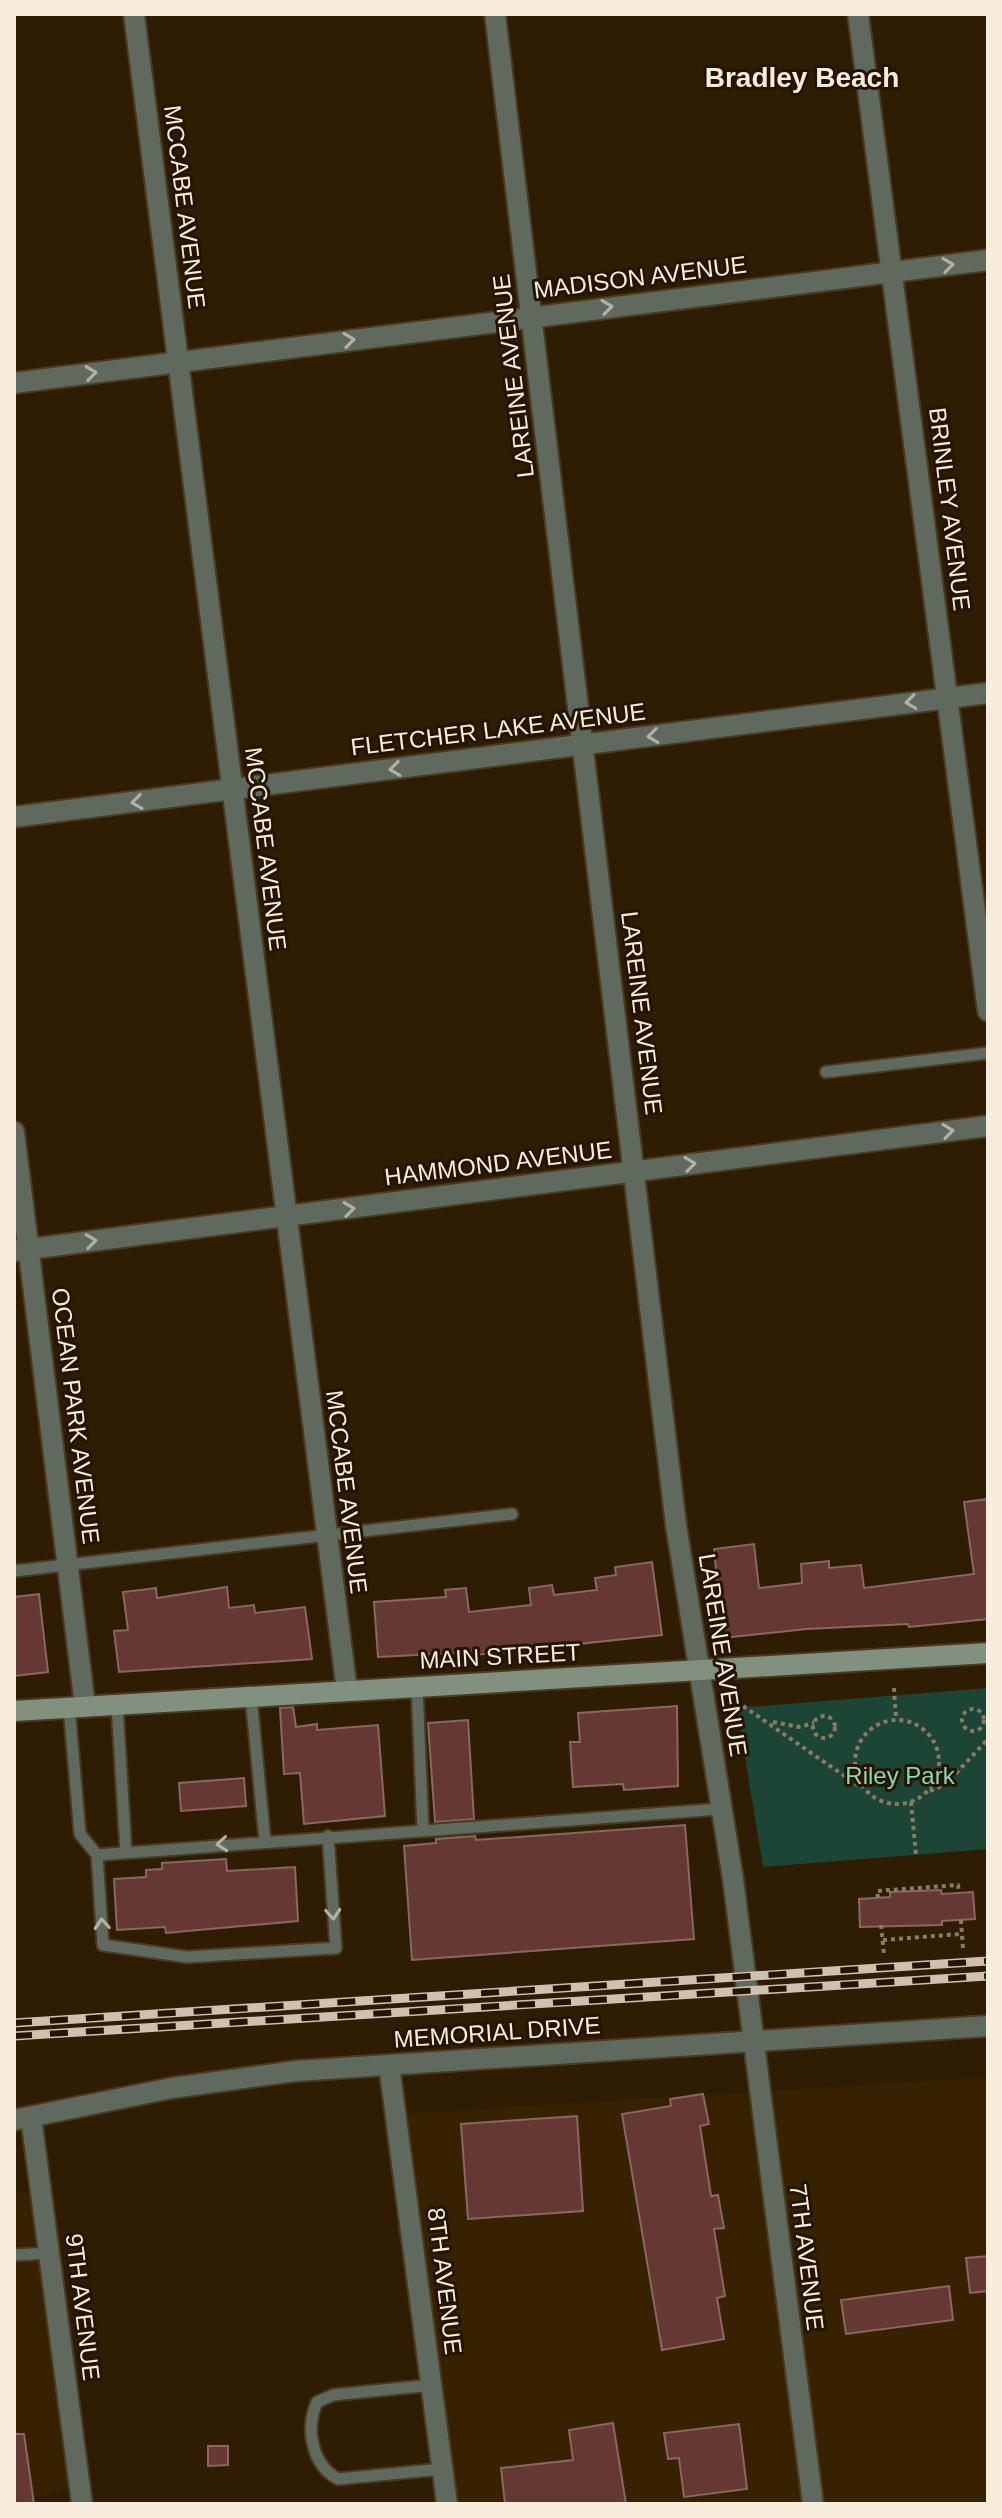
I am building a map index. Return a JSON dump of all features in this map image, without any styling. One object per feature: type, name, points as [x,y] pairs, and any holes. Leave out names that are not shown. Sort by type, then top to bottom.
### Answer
[{"type":"main road","name":"MAIN STREET","points":[[14,1711],[988,1653]]},
{"type":"street","name":"MCCABE AVENUE","points":[[134,14],[347,1691]]},
{"type":"street","name":"LAREINE AVENUE","points":[[495,14],[676,1525],[750,2017]]},
{"type":"street","name":"BRINLEY AVENUE","points":[[858,14],[894,271],[988,1011]]},
{"type":"street","name":"MADISON AVENUE","points":[[14,383],[988,260]]},
{"type":"street","name":"FLETCHER LAKE AVENUE","points":[[14,817],[988,693]]},
{"type":"street","name":"HAMMOND AVENUE","points":[[21,1250],[988,1126]]},
{"type":"street","name":"OCEAN PARK AVENUE","points":[[14,1132],[21,1250],[69,1565],[77,1707]]},
{"type":"street","name":"7TH AVENUE","points":[[750,2017],[813,2504]]},
{"type":"street","name":"MEMORIAL DRIVE","points":[[22,2118],[219,2080],[389,2065],[988,2026]]},
{"type":"street","name":"8TH AVENUE","points":[[389,2065],[447,2504]]},
{"type":"street","name":"9TH AVENUE","points":[[22,2118],[50,2253],[82,2504]]},
{"type":"lane","points":[[826,1072],[988,1053]]},
{"type":"lane","points":[[14,1571],[512,1514]]},
{"type":"lane","points":[[417,1687],[423,1830]]},
{"type":"lane","points":[[251,1697],[265,1841]]},
{"type":"lane","points":[[117,1705],[126,1852]]},
{"type":"lane","points":[[77,1707],[80,1834],[97,1855],[103,1945],[187,1957],[336,1948],[328,1836]]},
{"type":"lane","points":[[97,1855],[720,1809]]},
{"type":"lane","points":[[14,2255],[50,2253]]},
{"type":"lane","points":[[432,2385],[333,2395],[317,2402],[311,2415],[315,2455],[325,2472],[338,2479],[442,2469]]},
{"type":"path","points":[[894,1688],[896,1719]]},
{"type":"path","points":[[730,1697],[887,1803],[911,1802],[946,1784],[988,1739]]},
{"type":"path","points":[[969,1710],[985,1715],[983,1723],[975,1730],[963,1724],[962,1717],[969,1710]]},
{"type":"path","points":[[771,1722],[799,1727],[828,1717],[835,1725],[834,1732],[825,1738],[818,1736],[814,1723]]},
{"type":"path","points":[[868,1792],[855,1767],[861,1740],[870,1729],[896,1719],[923,1728],[939,1752],[939,1766],[927,1792]]},
{"type":"path","points":[[911,1802],[916,1855]]},
{"type":"path","points":[[878,1898],[877,1891],[918,1887],[958,1885],[959,1893]]},
{"type":"path","points":[[961,1920],[963,1949]]},
{"type":"path","points":[[881,1925],[884,1954]]},
{"type":"path","points":[[920,1926],[921,1937]]},
{"type":"path","points":[[883,1940],[961,1934]]},
{"type":"shaded area","points":[[988,2077],[988,2504],[452,2504],[403,2114]]},
{"type":"shaded area","points":[[45,2190],[81,2486],[14,2504],[14,2193]]},
{"type":"green space","name":"Riley Park","points":[[988,1688],[988,1849],[763,1867],[737,1708]]},
{"type":"building","points":[[988,1499],[988,1619],[909,1627],[908,1624],[807,1629],[723,1638],[714,1549],[754,1544],[759,1588],[802,1583],[801,1564],[829,1561],[829,1568],[861,1565],[864,1588],[974,1574],[964,1502]]},
{"type":"building","points":[[652,1562],[662,1635],[474,1655],[475,1652],[378,1657],[374,1602],[446,1597],[445,1590],[466,1588],[469,1612],[531,1605],[529,1588],[552,1585],[554,1595],[597,1590],[595,1578],[616,1575],[615,1567]]},
{"type":"building","points":[[227,1587],[229,1608],[254,1605],[255,1613],[305,1607],[312,1659],[119,1672],[114,1631],[128,1630],[123,1592],[156,1588],[157,1598]]},
{"type":"building","points":[[39,1594],[48,1672],[14,1676],[14,1597]]},
{"type":"building","points":[[677,1706],[678,1786],[624,1790],[623,1784],[573,1787],[570,1742],[580,1742],[578,1713]]},
{"type":"building","points":[[293,1707],[296,1727],[317,1724],[317,1730],[378,1725],[385,1816],[304,1824],[300,1773],[284,1774],[280,1708]]},
{"type":"building","points":[[468,1720],[474,1819],[435,1822],[428,1723]]},
{"type":"building","points":[[244,1778],[246,1806],[181,1811],[179,1783]]},
{"type":"building","points":[[685,1825],[694,1939],[412,1960],[404,1846],[436,1843],[436,1839],[475,1836],[476,1840]]},
{"type":"building","points":[[226,1859],[227,1871],[295,1867],[298,1921],[166,1933],[165,1927],[117,1930],[114,1879],[146,1877],[146,1870],[162,1869],[162,1863]]},
{"type":"building","points":[[941,1890],[942,1894],[973,1892],[975,1919],[942,1921],[942,1925],[860,1927],[859,1899],[890,1897],[890,1892]]},
{"type":"building","points":[[703,2094],[709,2124],[700,2126],[711,2196],[718,2195],[724,2228],[714,2229],[725,2296],[717,2298],[724,2339],[662,2350],[622,2114],[671,2106],[670,2099]]},
{"type":"building","points":[[577,2116],[583,2211],[468,2219],[461,2124]]},
{"type":"building","points":[[988,2256],[988,2291],[970,2293],[966,2258]]},
{"type":"building","points":[[949,2286],[953,2320],[846,2334],[841,2300]]},
{"type":"building","points":[[613,2423],[626,2504],[505,2504],[501,2468],[573,2460],[569,2430]]},
{"type":"building","points":[[739,2424],[747,2489],[684,2497],[679,2458],[668,2459],[664,2433]]},
{"type":"building","points":[[14,2434],[24,2434],[34,2504],[14,2504]]},
{"type":"building","points":[[208,2446],[228,2446],[228,2465],[208,2466]]},
{"type":"railway","points":[[14,2023],[988,1961]]},
{"type":"railway","points":[[14,2036],[988,1976]]},
{"type":"district","name":"Bradley Beach","points":[[802,77]]}]
